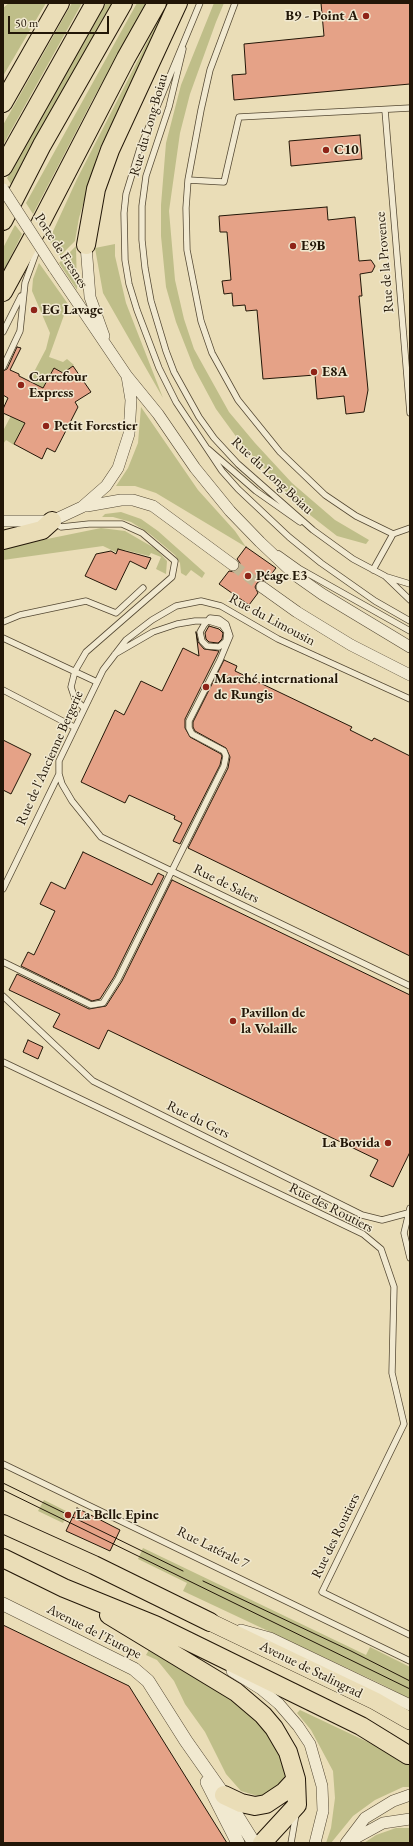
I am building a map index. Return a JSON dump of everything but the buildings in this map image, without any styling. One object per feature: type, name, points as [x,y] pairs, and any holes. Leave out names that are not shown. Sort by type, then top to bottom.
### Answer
[{"type":"highway","points":[[3,104],[60,3]]},
{"type":"highway","points":[[3,167],[95,3]]},
{"type":"highway","points":[[3,221],[42,145],[123,3]]},
{"type":"highway","points":[[3,292],[40,226],[126,58],[157,3]]},
{"type":"highway","points":[[86,245],[96,189],[110,150],[178,3]]},
{"type":"highway","points":[[3,540],[42,530],[52,521]]},
{"type":"highway","points":[[3,1510],[44,1530],[94,1565]]},
{"type":"highway","points":[[3,1524],[94,1565],[210,1622]]},
{"type":"highway","points":[[3,1558],[64,1588],[155,1625],[361,1726],[409,1755]]},
{"type":"highway","points":[[64,1588],[236,1692],[251,1703],[263,1715],[288,1752],[296,1779],[297,1805],[262,1843]]},
{"type":"highway","points":[[224,1795],[241,1804],[254,1806],[266,1804],[280,1796],[296,1779]]},
{"type":"main road","name":"Avenue de Stalingrad","points":[[210,1622],[375,1702],[410,1721]]},
{"type":"street","name":"Porte de Fresnes","points":[[3,189],[127,376],[131,400],[129,434],[126,448],[118,468],[106,486],[82,507],[52,521],[3,521]]},
{"type":"street","points":[[86,245],[90,297],[110,351]]},
{"type":"street","points":[[127,376],[158,414],[195,468],[230,510],[260,542],[294,574],[322,594],[410,647]]},
{"type":"street","points":[[82,507],[121,500],[133,500],[153,506],[232,566]]},
{"type":"street","points":[[262,587],[297,612],[346,642],[410,675]]},
{"type":"street","name":"Avenue de l'Europe","points":[[3,1604],[134,1669],[148,1681],[186,1741]]},
{"type":"street","points":[[210,1622],[270,1638],[410,1705]]},
{"type":"street","points":[[177,1636],[261,1689],[279,1704],[298,1726],[310,1744],[322,1786],[323,1811],[315,1843]]},
{"type":"street","points":[[186,1741],[224,1795],[254,1843]]},
{"type":"street","points":[[186,1741],[238,1843]]},
{"type":"street","points":[[346,1843],[365,1818],[393,1801],[410,1795]]},
{"type":"street","points":[[346,1843],[383,1822],[410,1819]]},
{"type":"lane","name":"Rue du Long Boiau","points":[[198,436],[176,402],[148,341],[129,284],[123,236],[124,213],[131,173],[188,29],[200,3]]},
{"type":"lane","points":[[235,3],[210,70],[200,110],[188,180],[186,208],[187,250],[201,321],[212,353],[238,400],[280,452],[325,495],[356,516],[393,534]]},
{"type":"lane","name":"Rue du Long Boiau","points":[[188,29],[169,107],[149,163],[144,186],[142,240],[151,301],[174,372],[199,417],[214,438],[238,464],[313,530],[342,552],[385,576],[410,600]]},
{"type":"lane","points":[[188,180],[224,182],[239,116],[410,108]]},
{"type":"lane","name":"Rue de la Provence","points":[[385,110],[410,413]]},
{"type":"lane","points":[[3,367],[20,331],[23,292],[27,273],[37,250],[40,226]]},
{"type":"lane","points":[[3,332],[23,292]]},
{"type":"lane","points":[[198,436],[221,462],[246,483],[278,508],[313,530]]},
{"type":"lane","points":[[198,436],[212,458],[238,489],[289,537],[326,567],[375,601],[410,622]]},
{"type":"lane","points":[[52,521],[61,527],[89,524],[122,524],[142,533],[175,560],[172,577],[86,652],[75,671],[72,687],[75,699],[84,708]]},
{"type":"lane","points":[[373,570],[393,534],[410,528]]},
{"type":"lane","points":[[260,542],[300,569],[410,632]]},
{"type":"lane","points":[[385,576],[410,584]]},
{"type":"lane","points":[[3,622],[20,615],[86,601],[116,613],[143,588]]},
{"type":"lane","name":"Rue du Limousin","points":[[126,640],[152,620],[176,606],[201,601],[221,606],[278,639],[410,699]]},
{"type":"lane","points":[[3,962],[91,1005],[103,1003],[118,979],[224,766],[226,756],[224,751],[192,734],[189,728],[189,721],[220,660],[230,636],[226,624],[219,619],[210,618],[207,622],[204,625],[200,632],[202,641],[207,646],[219,647],[226,641],[227,632],[222,625],[210,621],[202,621],[195,621],[177,624],[153,632],[115,654]]},
{"type":"lane","points":[[3,638],[97,682]]},
{"type":"lane","name":"Rue de l'Ancienne Bergerie","points":[[3,889],[59,774],[58,761],[74,727],[103,670],[126,640]]},
{"type":"lane","points":[[3,690],[74,727]]},
{"type":"lane","name":"Rue de Salers","points":[[59,774],[62,784],[72,801],[101,837],[410,986]]},
{"type":"lane","name":"Rue du Gers","points":[[3,996],[93,1081],[362,1215],[382,1220],[409,1210]]},
{"type":"lane","name":"Rue des Routiers","points":[[3,1062],[363,1234],[381,1248],[394,1287],[392,1373],[404,1424],[322,1592],[410,1635]]},
{"type":"lane","points":[[409,1210],[404,1233],[410,1258]]},
{"type":"lane","name":"Rue Latérale 7","points":[[3,1464],[410,1661]]},
{"type":"lane","points":[[291,1843],[297,1805]]},
{"type":"shaded area","points":[[9,3],[46,3],[3,76],[3,8]]},
{"type":"shaded area","points":[[72,3],[82,3],[3,145],[3,125]]},
{"type":"shaded area","points":[[106,3],[116,3],[12,186],[7,178]]},
{"type":"shaded area","points":[[137,3],[147,3],[93,99],[33,214],[26,203]]},
{"type":"shaded area","points":[[214,3],[224,3],[190,94],[180,133],[169,211],[175,280],[184,319],[194,349],[229,412],[292,483],[335,520],[369,540],[366,544],[337,536],[301,508],[240,442],[216,409],[194,368],[176,322],[166,287],[161,236],[161,205],[166,143],[181,85]]},
{"type":"shaded area","points":[[165,19],[99,150],[79,218],[75,241],[60,256],[49,240],[77,179],[158,21]]},
{"type":"shaded area","points":[[15,225],[22,234],[3,272],[3,248]]},
{"type":"shaded area","points":[[115,244],[115,256],[126,303],[163,398],[103,293],[95,248]]},
{"type":"shaded area","points":[[76,246],[77,290],[59,263]]},
{"type":"shaded area","points":[[39,263],[68,304],[49,357],[63,362],[67,359],[74,365],[63,373],[54,369],[14,445],[6,440],[3,444],[3,431],[46,349],[50,333],[32,291],[33,279]]},
{"type":"shaded area","points":[[141,407],[198,490],[235,531],[246,547],[156,493],[135,486],[116,486],[128,468],[138,443]]},
{"type":"shaded area","points":[[121,512],[141,519],[158,531],[205,573],[202,578],[191,570],[186,576],[181,573],[180,563],[175,555],[150,534],[131,522],[113,517],[102,517],[105,514]]},
{"type":"shaded area","points":[[101,528],[125,531],[156,549],[167,561],[166,574],[156,569],[161,557],[151,553],[149,556],[125,550],[122,555],[103,546],[3,560],[3,548]]},
{"type":"shaded area","points":[[44,1500],[68,1512],[63,1523],[38,1511]]},
{"type":"shaded area","points":[[143,1548],[366,1655],[370,1647],[410,1667],[410,1699],[183,1591],[187,1583],[138,1559]]},
{"type":"shaded area","points":[[150,1648],[206,1679],[252,1714],[278,1749],[286,1775],[281,1787],[261,1797],[241,1791],[226,1774],[205,1732],[185,1704],[174,1681],[157,1660],[146,1655]]},
{"type":"shaded area","points":[[300,1710],[410,1762],[410,1787],[403,1787],[375,1800],[353,1816],[331,1843],[326,1843],[331,1828],[335,1798],[333,1771],[311,1730],[297,1713]]},
{"type":"shaded area","points":[[396,1828],[410,1828],[410,1843],[364,1843],[376,1835]]},
{"type":"tunnel","points":[[233,565],[262,587]]},
{"type":"tram line","points":[[3,1483],[183,1571]]},
{"type":"tram line","points":[[3,1490],[410,1689]]},
{"type":"tram line","points":[[203,1581],[351,1651],[410,1681]]},
{"type":"place","name":"B9 - Point A","points":[[366,16]]},
{"type":"place","name":"C10","points":[[326,150]]},
{"type":"place","name":"E9B","points":[[293,246]]},
{"type":"place","name":"EG Lavage","points":[[34,310]]},
{"type":"place","name":"E8A","points":[[314,372]]},
{"type":"place","name":"Carrefour Express","points":[[21,385]]},
{"type":"place","name":"Petit Forestier","points":[[46,426]]},
{"type":"place","name":"Péage E3","points":[[248,576]]},
{"type":"place","name":"Marché international de Rungis","points":[[206,687]]},
{"type":"place","name":"Pavillon de la Volaille","points":[[233,1021]]},
{"type":"place","name":"La Bovida","points":[[388,1143]]},
{"type":"place","name":"La Belle Epine","points":[[68,1515]]}]
